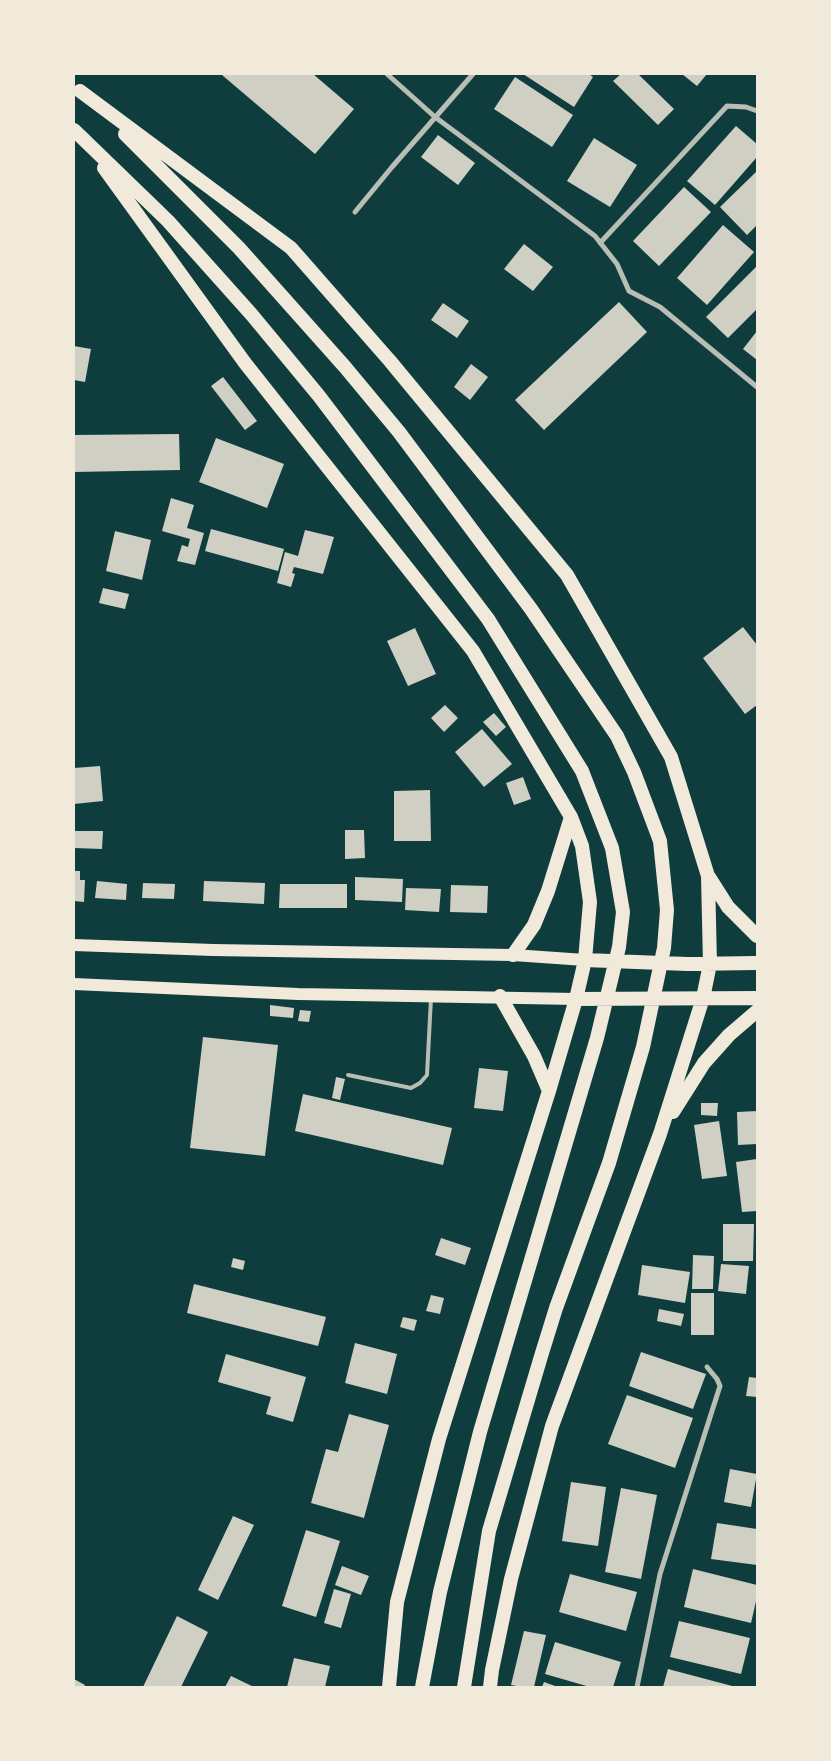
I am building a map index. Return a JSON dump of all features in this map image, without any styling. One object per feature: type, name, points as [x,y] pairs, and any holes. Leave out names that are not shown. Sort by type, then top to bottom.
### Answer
[{"type":"highway","points":[[77,89],[184,191],[240,248],[399,432],[531,609],[616,736],[634,772],[660,841],[667,910],[664,948],[643,1048],[609,1163],[556,1308],[489,1532],[464,1687]]},
{"type":"highway","points":[[77,89],[291,248],[390,361],[567,575],[671,757],[708,876],[728,907],[757,936]]},
{"type":"highway","points":[[78,133],[168,220],[252,315],[319,396],[488,619],[582,772],[612,848],[623,912],[619,947],[597,1038],[480,1432],[440,1592],[422,1687]]},
{"type":"highway","points":[[78,133],[245,363],[473,651],[571,817],[582,846],[590,902],[585,960],[576,999],[549,1091],[439,1439],[397,1602],[389,1687]]},
{"type":"highway","points":[[513,954],[534,925],[548,891],[571,817]]},
{"type":"highway","points":[[490,1687],[511,1580],[552,1426],[660,1134],[703,998],[710,964],[708,876]]},
{"type":"highway","points":[[585,960],[710,964],[757,963]]},
{"type":"highway","points":[[500,996],[534,1056],[549,1091]]},
{"type":"highway","points":[[576,999],[757,998]]},
{"type":"highway","points":[[660,1134],[704,1063],[729,1035],[757,1011]]},
{"type":"main road","points":[[74,945],[212,950],[513,954],[585,960]]},
{"type":"main road","points":[[74,984],[298,994],[500,996],[576,999]]},
{"type":"street","points":[[387,74],[435,117],[595,236],[617,264],[629,291],[660,307],[757,387]]},
{"type":"street","points":[[355,212],[473,74]]},
{"type":"street","points":[[600,243],[727,106],[746,106],[757,111]]},
{"type":"street","points":[[637,1687],[660,1574],[720,1386],[707,1367]]},
{"type":"lane","points":[[348,1075],[411,1088],[420,1083],[427,1074],[431,996]]},
{"type":"building","points":[[223,74],[313,74],[354,109],[315,154]]},
{"type":"building","points":[[523,74],[589,74],[593,77],[574,107]]},
{"type":"building","points":[[621,74],[638,74],[674,109],[658,125],[613,81]]},
{"type":"building","points":[[682,74],[707,74],[697,86]]},
{"type":"building","points":[[515,77],[573,115],[552,147],[494,109]]},
{"type":"building","points":[[736,126],[757,144],[757,157],[715,205],[687,181]]},
{"type":"building","points":[[438,135],[475,163],[458,185],[421,157]]},
{"type":"building","points":[[594,138],[637,165],[610,207],[567,181]]},
{"type":"building","points":[[757,171],[757,225],[747,235],[720,207]]},
{"type":"building","points":[[684,187],[711,212],[659,266],[633,241]]},
{"type":"building","points":[[723,225],[754,252],[707,305],[677,278]]},
{"type":"building","points":[[524,244],[553,267],[533,291],[504,269]]},
{"type":"building","points":[[757,266],[757,309],[728,338],[706,317]]},
{"type":"building","points":[[619,302],[647,332],[544,430],[515,400]]},
{"type":"building","points":[[443,303],[469,321],[457,338],[431,320]]},
{"type":"building","points":[[757,331],[757,360],[743,349]]},
{"type":"building","points":[[74,346],[91,349],[85,382],[74,380]]},
{"type":"building","points":[[471,364],[488,377],[470,400],[454,387]]},
{"type":"building","points":[[223,377],[257,421],[245,430],[211,386]]},
{"type":"building","points":[[179,434],[180,470],[74,472],[74,435]]},
{"type":"building","points":[[216,438],[284,464],[267,508],[199,482]]},
{"type":"building","points":[[171,498],[194,505],[187,528],[204,533],[195,565],[177,561],[182,545],[188,547],[190,539],[162,531]]},
{"type":"building","points":[[211,529],[284,549],[278,571],[205,551]]},
{"type":"building","points":[[305,530],[334,537],[323,574],[294,567],[292,573],[295,574],[291,587],[277,583],[285,552],[298,556]]},
{"type":"building","points":[[115,531],[151,540],[142,580],[106,571]]},
{"type":"building","points":[[103,588],[129,594],[125,609],[99,603]]},
{"type":"building","points":[[743,627],[757,645],[757,705],[745,714],[703,658]]},
{"type":"building","points":[[415,628],[436,674],[408,686],[387,641]]},
{"type":"building","points":[[445,705],[458,718],[444,732],[431,718]]},
{"type":"building","points":[[494,713],[506,727],[496,736],[483,722]]},
{"type":"building","points":[[482,729],[512,764],[484,787],[455,752]]},
{"type":"building","points":[[100,766],[103,801],[74,804],[74,768]]},
{"type":"building","points":[[523,777],[531,799],[514,805],[506,783]]},
{"type":"building","points":[[430,790],[431,841],[394,841],[394,791]]},
{"type":"building","points":[[345,830],[364,830],[365,858],[345,859]]},
{"type":"building","points":[[74,831],[103,831],[102,849],[74,848]]},
{"type":"building","points":[[74,871],[80,871],[80,880],[85,880],[84,902],[74,901]]},
{"type":"building","points":[[355,877],[403,879],[402,902],[355,900]]},
{"type":"building","points":[[97,881],[127,884],[126,900],[95,898]]},
{"type":"building","points":[[204,881],[265,883],[264,904],[203,901]]},
{"type":"building","points":[[143,883],[175,884],[174,899],[142,898]]},
{"type":"building","points":[[280,884],[347,884],[347,908],[279,908]]},
{"type":"building","points":[[451,885],[488,886],[487,913],[450,912]]},
{"type":"building","points":[[406,888],[441,889],[439,912],[405,910]]},
{"type":"building","points":[[270,1005],[294,1008],[293,1018],[270,1016]]},
{"type":"building","points":[[300,1010],[311,1011],[309,1022],[298,1021]]},
{"type":"building","points":[[203,1037],[278,1045],[265,1156],[190,1148]]},
{"type":"building","points":[[479,1068],[508,1071],[503,1111],[474,1108]]},
{"type":"building","points":[[336,1077],[345,1079],[340,1100],[332,1098]]},
{"type":"building","points":[[303,1094],[452,1128],[443,1165],[295,1131]]},
{"type":"building","points":[[701,1103],[718,1103],[717,1116],[701,1115]]},
{"type":"building","points":[[757,1111],[757,1144],[738,1145],[737,1112]]},
{"type":"building","points":[[719,1121],[727,1176],[702,1179],[694,1125]]},
{"type":"building","points":[[757,1159],[757,1211],[742,1212],[736,1162]]},
{"type":"building","points":[[723,1224],[754,1224],[753,1261],[723,1261]]},
{"type":"building","points":[[441,1238],[471,1248],[465,1265],[435,1255]]},
{"type":"building","points":[[693,1255],[714,1256],[713,1289],[692,1289]]},
{"type":"building","points":[[233,1258],[245,1261],[243,1270],[231,1267]]},
{"type":"building","points":[[721,1264],[749,1266],[746,1294],[718,1291]]},
{"type":"building","points":[[642,1265],[690,1272],[685,1303],[638,1295]]},
{"type":"building","points":[[194,1284],[326,1317],[318,1346],[187,1313]]},
{"type":"building","points":[[691,1293],[714,1293],[714,1335],[691,1335]]},
{"type":"building","points":[[431,1295],[444,1298],[440,1314],[426,1311]]},
{"type":"building","points":[[659,1309],[684,1314],[681,1326],[657,1321]]},
{"type":"building","points":[[403,1317],[417,1320],[414,1331],[400,1327]]},
{"type":"building","points":[[355,1343],[397,1354],[387,1394],[345,1383]]},
{"type":"building","points":[[641,1352],[706,1374],[693,1409],[629,1386]]},
{"type":"building","points":[[226,1354],[306,1377],[293,1422],[266,1414],[271,1397],[218,1382]]},
{"type":"building","points":[[749,1377],[757,1378],[757,1397],[746,1396]]},
{"type":"building","points":[[627,1395],[693,1418],[675,1468],[608,1444]]},
{"type":"building","points":[[349,1414],[389,1425],[364,1518],[311,1503],[326,1449],[338,1452]]},
{"type":"building","points":[[730,1469],[757,1474],[751,1507],[724,1502]]},
{"type":"building","points":[[571,1482],[606,1487],[598,1546],[562,1541]]},
{"type":"building","points":[[621,1488],[657,1495],[641,1579],[605,1572]]},
{"type":"building","points":[[233,1516],[254,1525],[218,1600],[198,1590]]},
{"type":"building","points":[[717,1523],[757,1529],[757,1565],[711,1559]]},
{"type":"building","points":[[306,1530],[340,1541],[316,1617],[282,1606]]},
{"type":"building","points":[[342,1566],[369,1576],[361,1595],[335,1585]]},
{"type":"building","points":[[693,1569],[757,1585],[757,1597],[751,1623],[684,1607]]},
{"type":"building","points":[[570,1574],[637,1592],[626,1631],[559,1612]]},
{"type":"building","points":[[334,1589],[351,1594],[341,1628],[324,1623]]},
{"type":"building","points":[[177,1616],[208,1632],[181,1687],[143,1687]]},
{"type":"building","points":[[679,1621],[750,1638],[741,1674],[670,1657]]},
{"type":"building","points":[[524,1631],[546,1635],[534,1687],[511,1685]]},
{"type":"building","points":[[555,1642],[621,1662],[613,1687],[590,1687],[545,1674]]},
{"type":"building","points":[[294,1658],[330,1666],[325,1687],[287,1687]]},
{"type":"building","points":[[668,1669],[736,1687],[663,1687]]},
{"type":"building","points":[[231,1676],[254,1687],[225,1687]]},
{"type":"building","points":[[74,1679],[85,1685],[84,1687],[74,1687]]},
{"type":"building","points":[[544,1682],[558,1687],[542,1687]]}]
